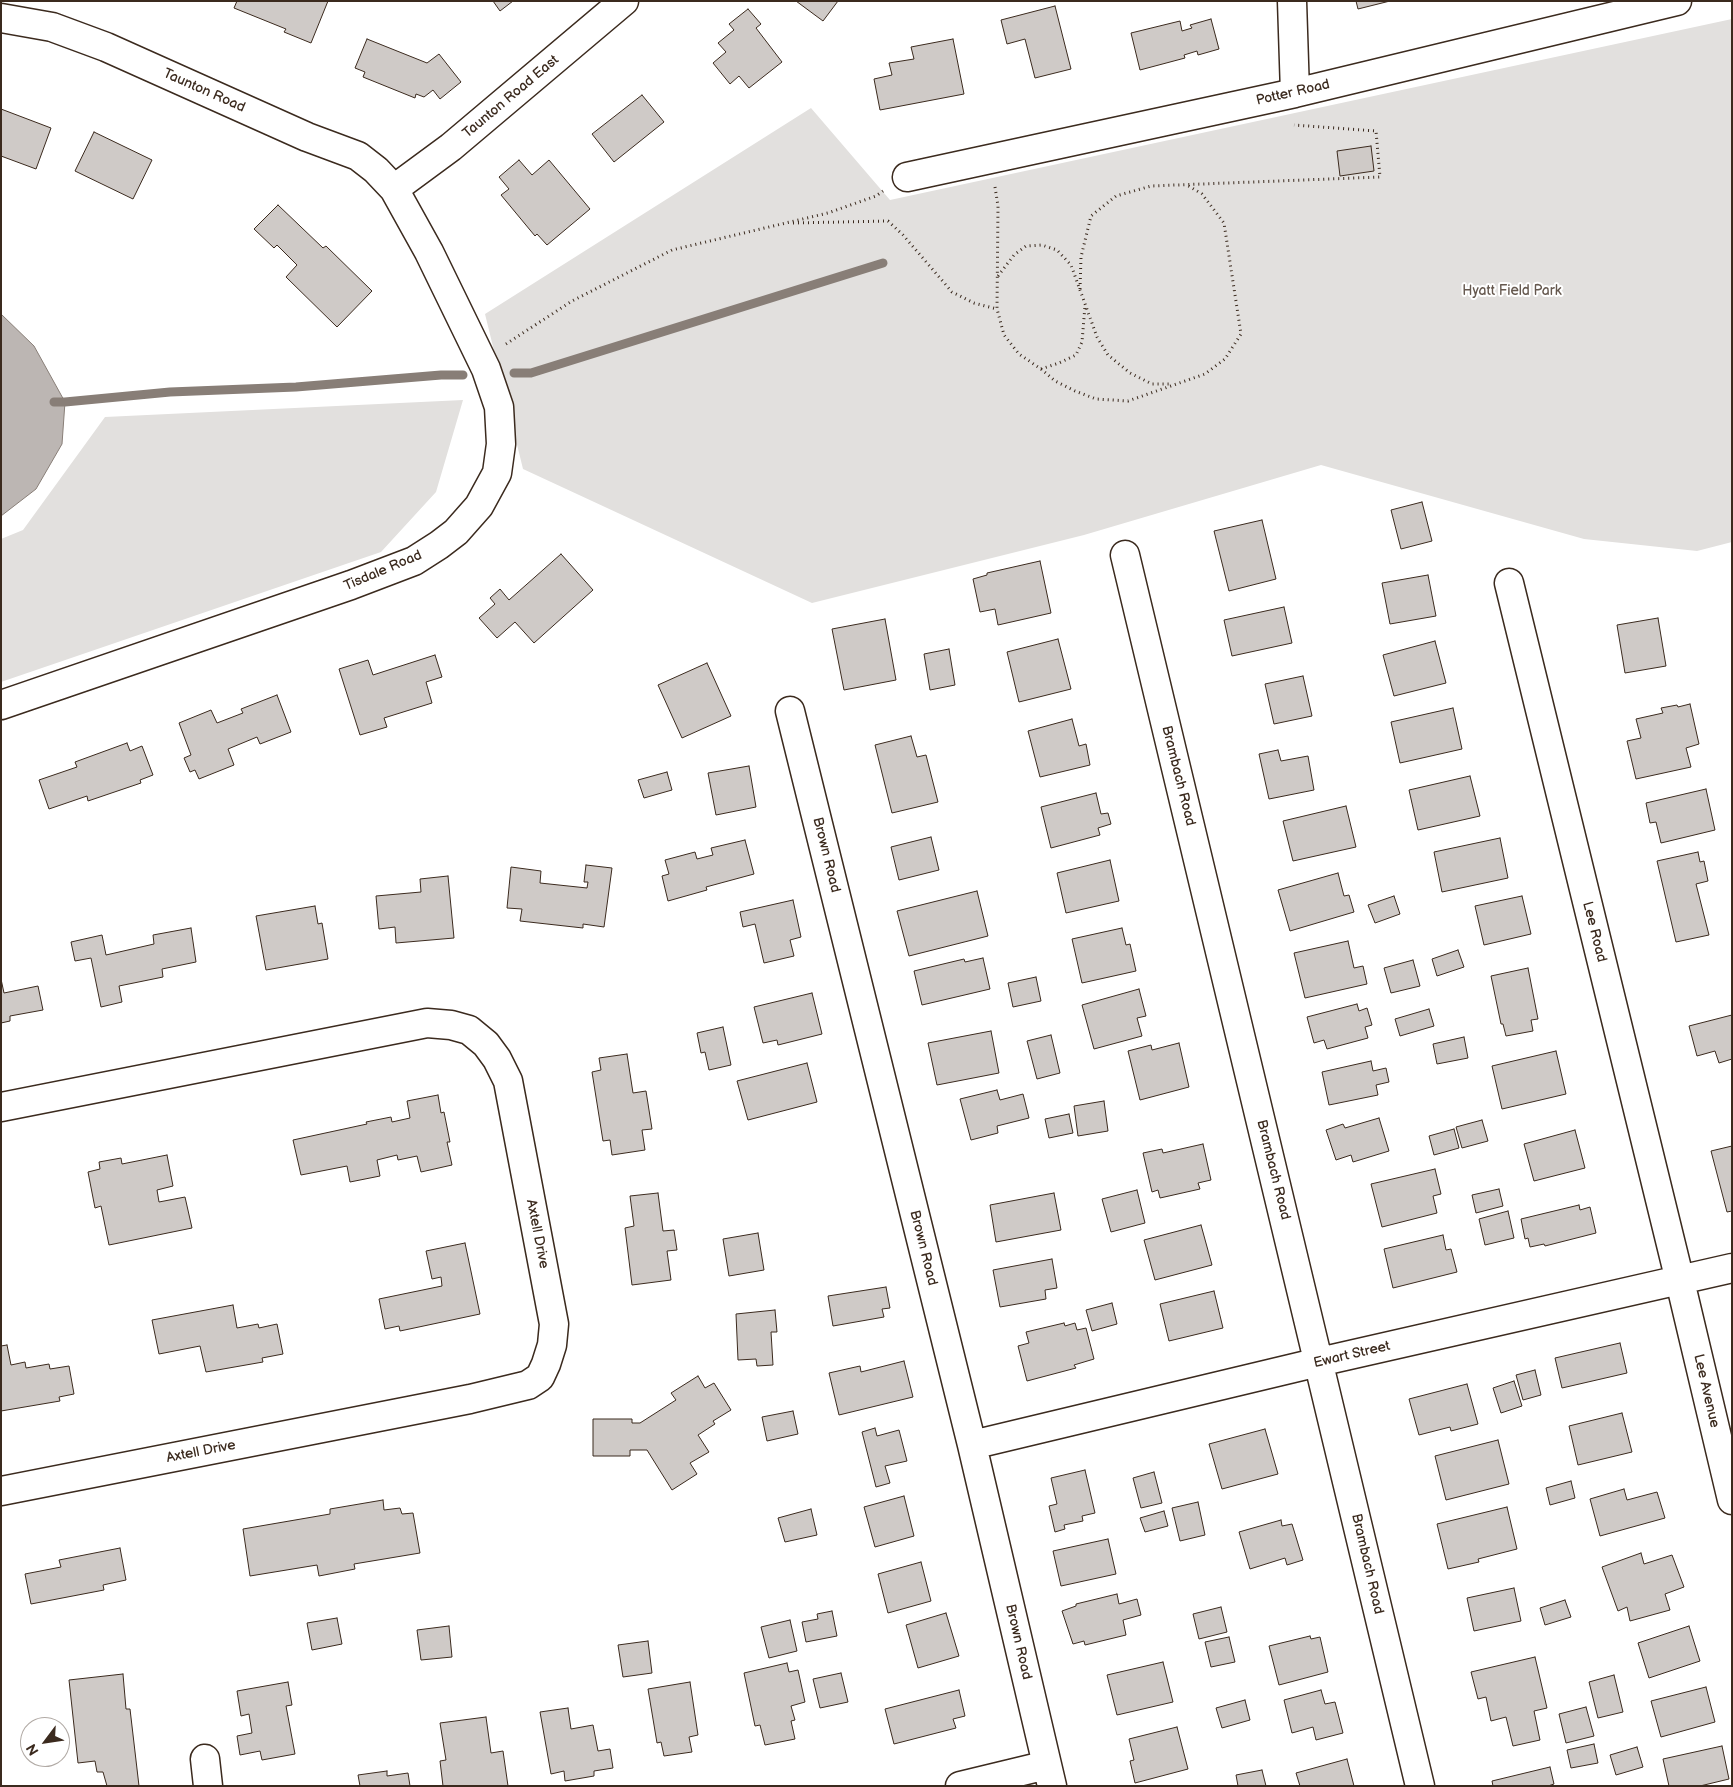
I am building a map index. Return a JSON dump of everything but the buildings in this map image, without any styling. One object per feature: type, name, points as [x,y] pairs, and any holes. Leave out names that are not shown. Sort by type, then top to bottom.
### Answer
[{"type":"street","name":"Taunton Road East","points":[[394,189],[451,147],[624,1]]},
{"type":"street","points":[[1283,96],[1292,1]]},
{"type":"street","name":"Potter Road","points":[[907,177],[1283,96],[1677,1]]},
{"type":"street","name":"Taunton Road","points":[[1,18],[52,27],[106,46],[307,137],[358,156],[376,170],[394,189]]},
{"type":"street","name":"Tisdale Road","points":[[1,705],[351,585],[414,561],[456,532],[479,506],[498,473],[500,444],[499,407],[482,359],[429,252],[394,189]]},
{"type":"street","name":"Brambach Road","points":[[1125,555],[1420,1786]]},
{"type":"street","name":"Lee Road","points":[[1509,583],[1680,1281]]},
{"type":"street","name":"Brown Road","points":[[790,711],[972,1445],[1049,1775]]},
{"type":"street","name":"Axtell Drive","points":[[1,1107],[427,1023],[451,1025],[469,1030],[486,1044],[497,1059],[508,1081],[554,1324],[552,1345],[546,1364],[540,1377],[528,1385],[460,1401],[1,1491]]},
{"type":"street","name":"Ewart Street","points":[[972,1445],[1319,1362],[1732,1268]]},
{"type":"street","name":"Lee Avenue","points":[[1680,1281],[1732,1500]]},
{"type":"street","points":[[205,1759],[208,1786]]},
{"type":"street","points":[[960,1786],[1049,1775]]},
{"type":"path","points":[[1080,289],[1081,257],[1091,216],[1116,196],[1152,186],[1380,177],[1376,131],[1276,124],[1283,96]]},
{"type":"path","points":[[990,159],[998,206],[997,309],[1004,335],[1019,354],[1055,381],[1096,399],[1128,401],[1205,374],[1225,360],[1241,334],[1224,223],[1202,194],[1186,185]]},
{"type":"path","points":[[482,359],[572,301],[672,250],[828,213],[876,196],[907,177]]},
{"type":"path","points":[[783,224],[888,221],[903,235],[952,292],[974,303],[997,309]]},
{"type":"path","points":[[998,276],[1014,255],[1026,246],[1042,245],[1057,250],[1071,265],[1097,337],[1108,355],[1130,373],[1152,384],[1173,384]]},
{"type":"path","points":[[1041,369],[1059,363],[1076,354],[1082,342],[1085,303]]},
{"type":"green space","name":"Hyatt Field Park","points":[[1732,19],[1732,542],[1697,551],[1584,539],[1321,465],[1084,535],[812,603],[523,469],[485,314],[811,108],[890,200]]},
{"type":"green space","points":[[463,400],[436,492],[381,552],[1,682],[1,539],[23,530],[105,417]]},
{"type":"shaded area","points":[[1,314],[34,346],[65,402],[62,444],[36,489],[1,516]]},
{"type":"waterway","points":[[514,373],[531,373],[883,263]]},
{"type":"waterway","points":[[54,402],[170,392],[296,387],[441,375],[463,375]]}]
